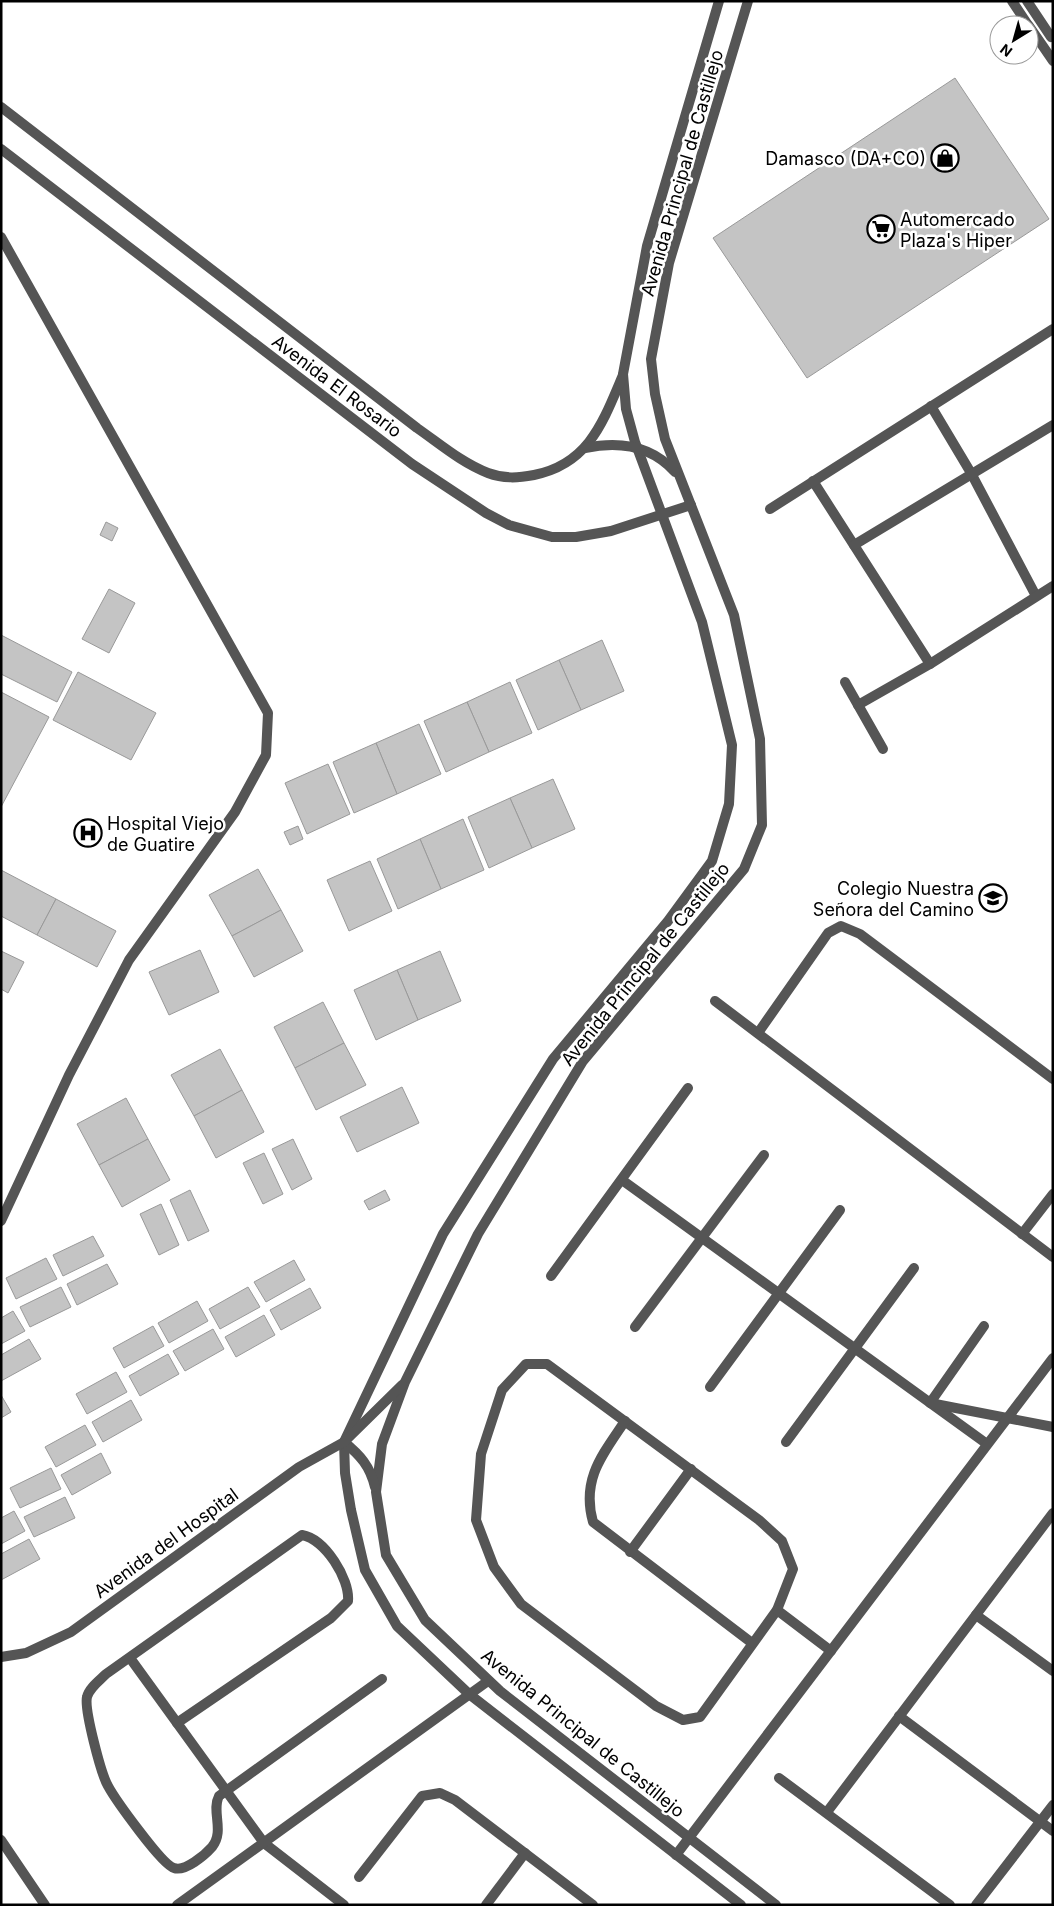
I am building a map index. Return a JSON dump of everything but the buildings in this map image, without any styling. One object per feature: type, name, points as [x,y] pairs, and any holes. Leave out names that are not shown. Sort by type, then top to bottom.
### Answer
[{"type":"street","name":"Avenida Principal de Castillejo","points":[[719,1],[647,246],[623,374],[626,409],[637,448],[661,517],[702,622],[732,745],[729,804],[712,861],[668,921],[553,1059],[442,1234],[344,1442],[345,1473],[351,1510],[366,1570],[397,1626],[469,1694],[741,1905]]},
{"type":"street","name":"Avenida Principal de Castillejo","points":[[748,1],[669,263],[651,359],[665,439],[734,615],[760,739],[762,825],[744,870],[583,1061],[478,1234],[405,1382],[382,1444],[376,1492],[386,1556],[425,1620],[488,1681],[776,1905]]},
{"type":"street","points":[[1012,1],[1022,15]]},
{"type":"street","points":[[1027,1],[1051,37],[1053,36]]},
{"type":"street","points":[[1039,41],[1053,61]]},
{"type":"street","name":"Avenida El Rosario","points":[[1,107],[417,428],[470,465],[490,474],[515,479],[554,471],[585,448],[601,426],[623,374]]},
{"type":"street","name":"Avenida El Rosario","points":[[1,149],[412,464],[486,513],[509,525],[552,537],[568,537],[611,531],[661,517],[691,505]]},
{"type":"street","points":[[1,237],[268,713],[266,755],[235,812],[129,960],[69,1075],[1,1221]]},
{"type":"street","points":[[770,509],[1053,328]]},
{"type":"street","points":[[931,406],[971,473],[1036,596]]},
{"type":"street","points":[[854,544],[1053,425]]},
{"type":"street","points":[[585,448],[598,445],[650,451],[665,460],[680,477]]},
{"type":"street","points":[[813,481],[930,664]]},
{"type":"street","points":[[858,705],[930,664],[1053,586]]},
{"type":"street","points":[[844,682],[883,749]]},
{"type":"street","points":[[758,1033],[828,934],[841,926],[860,934],[1053,1079]]},
{"type":"street","points":[[715,1001],[1053,1257]]},
{"type":"street","points":[[551,1276],[688,1088]]},
{"type":"street","points":[[635,1327],[764,1155]]},
{"type":"street","points":[[622,1180],[987,1444]]},
{"type":"street","points":[[1022,1234],[1053,1194]]},
{"type":"street","points":[[710,1387],[840,1210]]},
{"type":"street","points":[[786,1442],[914,1268]]},
{"type":"street","points":[[930,1403],[984,1326]]},
{"type":"street","points":[[676,1855],[1053,1358]]},
{"type":"street","points":[[526,1364],[547,1364],[691,1469],[759,1520],[782,1541],[793,1569],[777,1610],[700,1718],[682,1720],[656,1706],[521,1604],[494,1567],[476,1520],[481,1454],[502,1390],[526,1364]]},
{"type":"street","name":"Avenida del Hospital","points":[[1,1657],[26,1653],[71,1632],[299,1467],[344,1442],[405,1382]]},
{"type":"street","points":[[930,1403],[1053,1427]]},
{"type":"street","points":[[625,1421],[594,1468],[589,1506],[593,1522],[752,1643]]},
{"type":"street","points":[[344,1442],[359,1454],[369,1468],[376,1492]]},
{"type":"street","points":[[630,1552],[691,1469]]},
{"type":"street","points":[[827,1812],[1051,1517]]},
{"type":"street","points":[[177,1723],[342,1610],[348,1601],[349,1590],[328,1552],[320,1541],[302,1535],[106,1674],[92,1688],[87,1698],[87,1706],[108,1786],[161,1860],[174,1868],[183,1869],[213,1846],[217,1834],[218,1821],[215,1803],[219,1796],[382,1679]]},
{"type":"street","points":[[777,1610],[831,1651]]},
{"type":"street","points":[[976,1615],[1053,1671]]},
{"type":"street","points":[[130,1658],[264,1843],[344,1905]]},
{"type":"street","points":[[177,1905],[488,1681]]},
{"type":"street","points":[[899,1716],[1053,1831]]},
{"type":"street","points":[[779,1778],[950,1905]]},
{"type":"street","points":[[359,1877],[422,1796],[440,1793],[455,1800],[593,1905]]},
{"type":"street","points":[[976,1905],[1053,1805]]},
{"type":"street","points":[[1,1840],[45,1905]]},
{"type":"street","points":[[486,1905],[525,1853]]},
{"type":"place","name":"Damasco (DA+CO)","points":[[945,158]]},
{"type":"place","name":"Automercado Plaza's Hiper","points":[[881,229]]},
{"type":"place","name":"Hospital Viejo de Guatire","points":[[88,833]]},
{"type":"place","name":"Colegio Nuestra Señora del Camino","points":[[993,898]]}]
